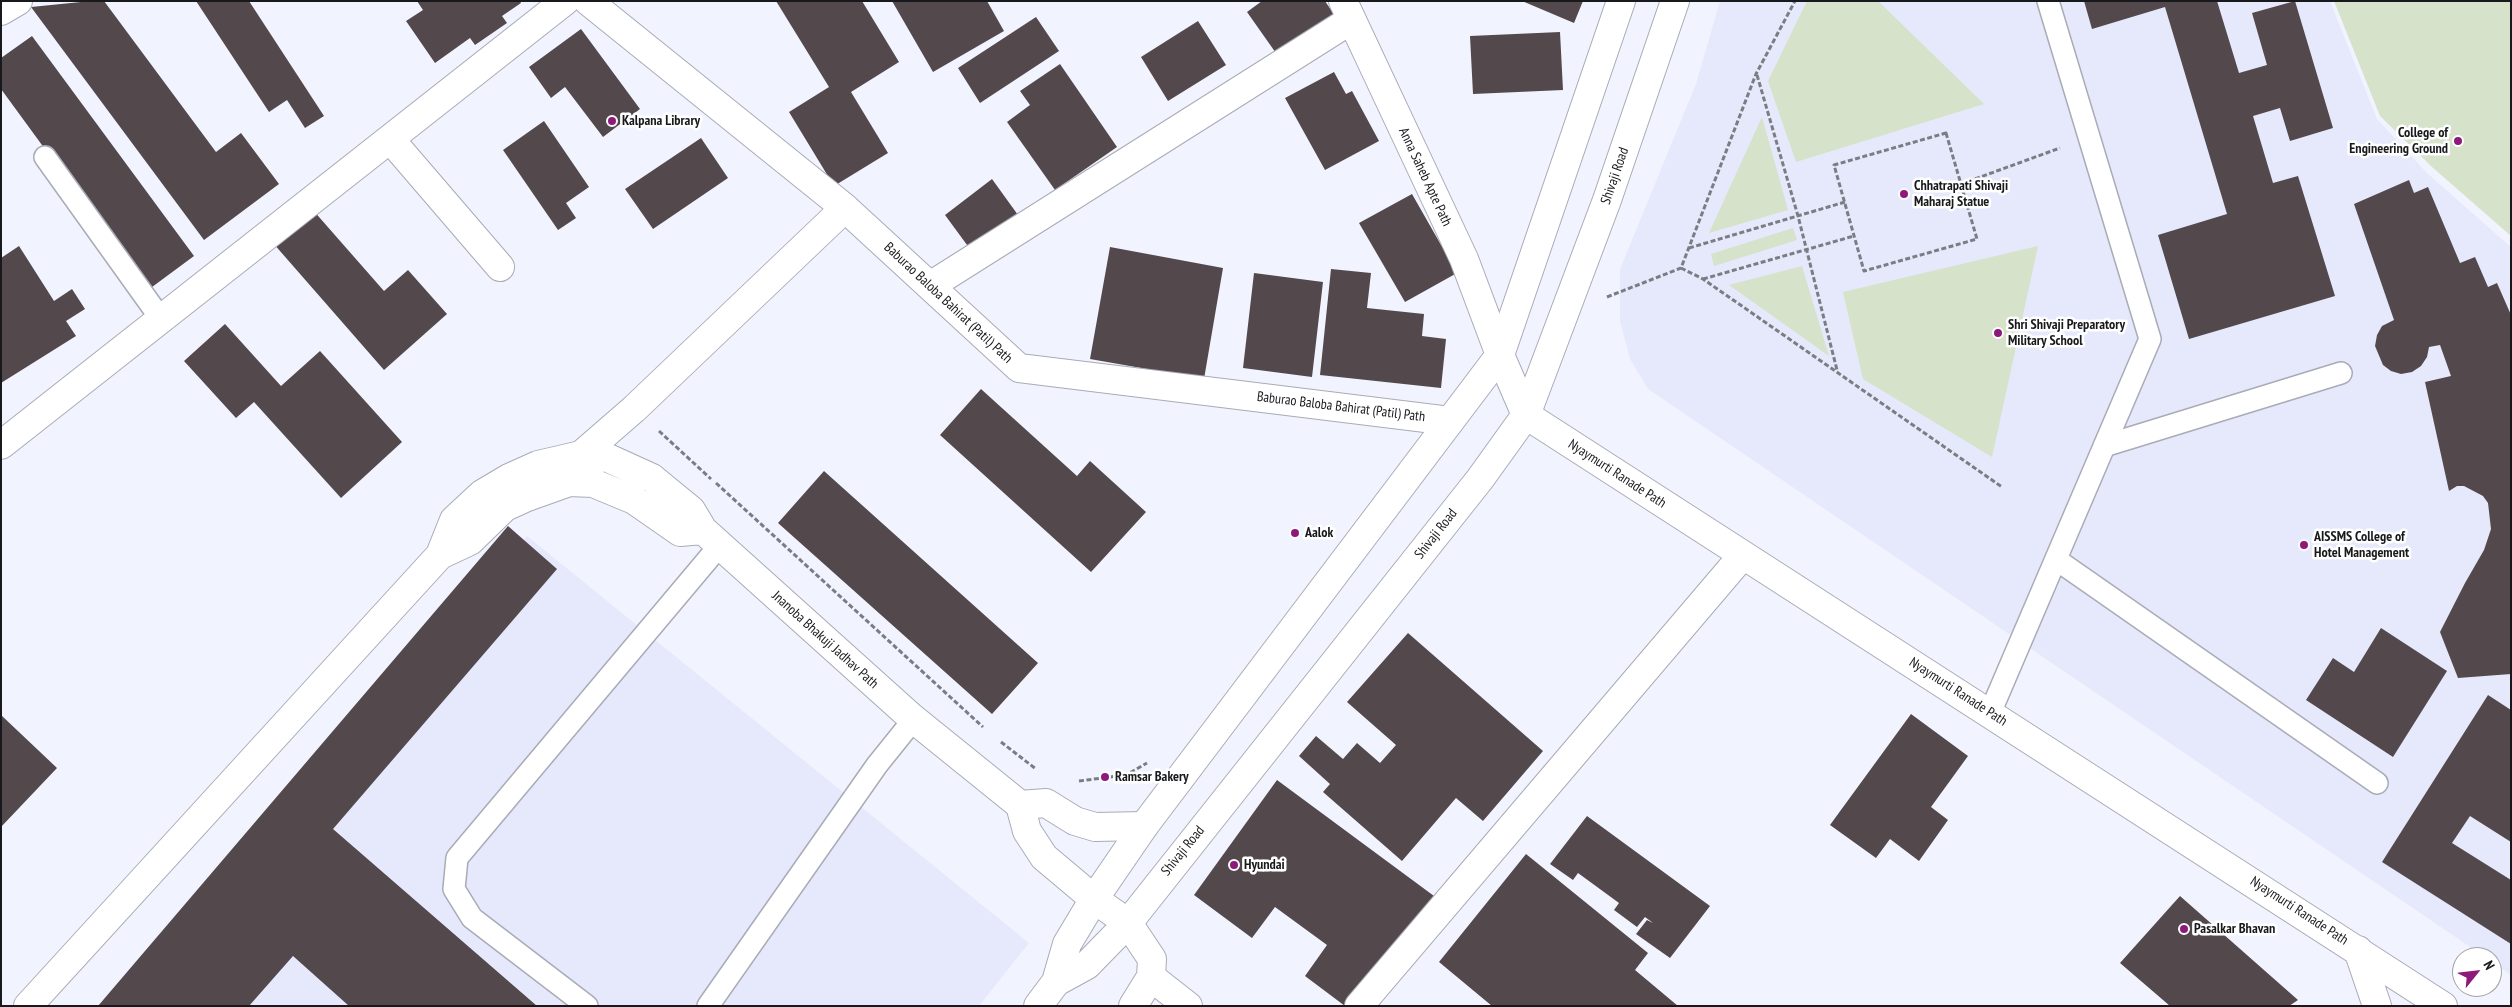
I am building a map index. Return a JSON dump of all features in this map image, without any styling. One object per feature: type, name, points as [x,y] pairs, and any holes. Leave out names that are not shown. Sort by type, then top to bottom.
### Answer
[{"type":"main road","points":[[1,11],[18,1]]},
{"type":"main road","points":[[1,446],[565,1]]},
{"type":"main road","name":"Baburao Baloba Bahirat (Patil) Path","points":[[588,1],[845,208],[1019,368],[1450,421]]},
{"type":"main road","name":"Shivaji Road","points":[[1038,1006],[1056,982],[1067,944],[1094,899],[1144,826],[1500,355],[1621,1]]},
{"type":"main road","name":"Shivaji Road","points":[[1056,982],[1087,965],[1128,923],[1480,479],[1526,415],[1607,200],[1675,1]]},
{"type":"main road","points":[[930,286],[1347,11]]},
{"type":"main road","name":"Anna Saheb Apte Path","points":[[1347,11],[1464,259],[1500,355]]},
{"type":"main road","points":[[390,139],[500,267]]},
{"type":"main road","points":[[28,1006],[440,555],[454,520],[482,494],[509,478],[538,466],[581,454],[634,409],[845,208]]},
{"type":"main road","points":[[1500,355],[1526,415]]},
{"type":"main road","name":"Nyaymurti Ranade Path","points":[[1526,415],[2443,1006]]},
{"type":"main road","points":[[570,482],[581,454]]},
{"type":"main road","name":"Jnanoba Bhakuji Jadhav Path","points":[[581,454],[608,458],[652,478],[691,510],[712,538],[815,633],[914,719],[1020,805]]},
{"type":"main road","points":[[440,555],[470,541],[505,507],[570,482],[593,483],[634,500],[680,532],[712,538]]},
{"type":"main road","points":[[1359,1006],[1743,555]]},
{"type":"main road","points":[[1133,1006],[1151,978],[1152,959],[1128,923],[1094,899],[1044,857],[1026,831],[1020,805],[1046,803],[1075,821],[1095,827],[1144,826]]},
{"type":"main road","points":[[2358,950],[2377,1006]]},
{"type":"main road","points":[[1151,978],[1188,1006]]},
{"type":"lane","points":[[1990,713],[2150,339],[2048,1]]},
{"type":"lane","points":[[45,157],[161,319]]},
{"type":"lane","points":[[2104,446],[2341,373]]},
{"type":"lane","points":[[587,1006],[472,918],[454,889],[457,858],[712,538]]},
{"type":"lane","points":[[2057,560],[2377,783]]},
{"type":"lane","points":[[708,1006],[877,765],[914,719]]},
{"type":"path","points":[[1604,299],[1680,268],[1756,74],[1795,1]]},
{"type":"path","points":[[1756,74],[1798,216],[1837,371]]},
{"type":"path","points":[[1946,133],[1977,239],[1864,271],[1845,202],[1834,165],[1946,133]]},
{"type":"path","points":[[1961,184],[2089,137]]},
{"type":"path","points":[[1688,248],[1845,202]]},
{"type":"path","points":[[1703,279],[1807,251],[1854,236]]},
{"type":"path","points":[[1680,268],[1703,279],[2002,487]]},
{"type":"path","points":[[634,409],[987,731]]},
{"type":"path","points":[[994,737],[1044,775]]},
{"type":"path","points":[[1071,780],[1080,781],[1126,776],[1150,760]]},
{"type":"shaded area","name":"Shri Shivaji Preparatory Military School","points":[[1720,1],[2330,1],[2377,119],[2427,173],[2511,247],[2511,975],[2502,969],[2502,947],[2470,947],[1648,389],[1630,359],[1620,321],[1620,269],[1696,84]]},
{"type":"shaded area","points":[[527,536],[1029,943],[979,1006],[110,1006]]},
{"type":"green space","points":[[1807,1],[1878,1],[1984,104],[1796,162],[1768,81]]},
{"type":"green space","name":"College of Engineering Ground","points":[[2334,1],[2511,1],[2511,236],[2432,167],[2380,116]]},
{"type":"green space","points":[[1762,117],[1788,210],[1709,233]]},
{"type":"green space","points":[[1793,228],[1797,240],[1714,266],[1711,254]]},
{"type":"green space","points":[[2038,246],[1992,457],[1863,379],[1843,292]]},
{"type":"green space","points":[[1802,266],[1829,356],[1729,285]]},
{"type":"building","points":[[104,1],[216,152],[241,133],[279,184],[204,240],[31,7]]},
{"type":"building","points":[[196,1],[249,1],[324,116],[305,128],[287,100],[269,112]]},
{"type":"building","points":[[417,1],[520,1],[521,3],[502,16],[507,23],[475,45],[470,38],[435,63],[406,21],[423,10]]},
{"type":"building","points":[[776,1],[862,1],[899,62],[851,92],[888,153],[834,186],[789,112],[829,87]]},
{"type":"building","points":[[892,1],[987,1],[1004,31],[933,72]]},
{"type":"building","points":[[1262,1],[1325,1],[1335,16],[1278,56],[1247,12]]},
{"type":"building","points":[[1522,1],[1583,1],[1574,23]]},
{"type":"building","points":[[2084,1],[2217,1],[2239,73],[2267,65],[2252,13],[2295,1],[2333,128],[2290,141],[2280,108],[2253,116],[2273,183],[2298,176],[2335,296],[2189,339],[2158,235],[2227,214],[2165,7],[2092,29]]},
{"type":"building","points":[[1036,17],[1059,51],[980,103],[958,68]]},
{"type":"building","points":[[1198,21],[1226,65],[1168,101],[1141,57]]},
{"type":"building","points":[[581,29],[640,109],[603,137],[565,87],[551,98],[529,67]]},
{"type":"building","points":[[1560,32],[1563,90],[1473,94],[1470,36]]},
{"type":"building","points":[[32,36],[194,256],[148,290],[1,89],[1,58]]},
{"type":"building","points":[[1060,64],[1117,147],[1055,190],[1007,122],[1030,105],[1020,91]]},
{"type":"building","points":[[1334,72],[1346,94],[1352,91],[1379,141],[1325,170],[1285,98]]},
{"type":"building","points":[[544,121],[589,187],[566,203],[576,218],[558,230],[503,150]]},
{"type":"building","points":[[701,138],[728,178],[653,229],[625,189]]},
{"type":"building","points":[[992,179],[1018,215],[970,249],[945,215]]},
{"type":"building","points":[[2409,180],[2414,193],[2428,187],[2460,263],[2475,257],[2488,287],[2497,283],[2511,315],[2511,674],[2458,678],[2440,632],[2484,550],[2491,529],[2488,503],[2483,496],[2464,486],[2457,486],[2449,491],[2425,382],[2451,376],[2440,345],[2429,347],[2427,357],[2421,366],[2412,372],[2401,374],[2391,371],[2383,365],[2375,346],[2377,335],[2382,326],[2394,320],[2354,204]]},
{"type":"building","points":[[1412,194],[1457,273],[1405,302],[1359,223]]},
{"type":"building","points":[[312,209],[384,291],[408,270],[447,314],[384,370],[273,243]]},
{"type":"building","points":[[19,246],[54,301],[72,289],[85,309],[66,321],[76,336],[1,383],[1,258]]},
{"type":"building","points":[[1110,247],[1223,268],[1204,379],[1090,359]]},
{"type":"building","points":[[1331,269],[1371,273],[1367,308],[1424,314],[1422,336],[1446,339],[1441,388],[1320,375]]},
{"type":"building","points":[[1254,273],[1323,282],[1312,377],[1243,368]]},
{"type":"building","points":[[225,324],[281,386],[320,351],[402,442],[341,498],[254,402],[236,418],[184,361]]},
{"type":"building","points":[[981,389],[1077,476],[1090,461],[1146,512],[1091,572],[940,435]]},
{"type":"building","points":[[824,471],[1038,663],[992,714],[778,523]]},
{"type":"building","points":[[508,526],[557,569],[333,829],[537,1006],[349,1006],[293,956],[249,1006],[98,1006]]},
{"type":"building","points":[[2381,628],[2447,671],[2393,757],[2306,700],[2333,658],[2354,672]]},
{"type":"building","points":[[1408,633],[1543,751],[1483,821],[1456,798],[1402,861],[1323,792],[1330,784],[1299,756],[1316,736],[1343,759],[1357,743],[1380,763],[1396,745],[1347,702]]},
{"type":"building","points":[[2488,695],[2511,710],[2511,842],[2470,816],[2452,843],[2511,880],[2511,944],[2382,862]]},
{"type":"building","points":[[1911,714],[1968,756],[1931,807],[1948,820],[1919,861],[1890,839],[1876,858],[1830,825]]},
{"type":"building","points":[[1,715],[57,768],[1,827]]},
{"type":"building","points":[[1277,780],[1434,896],[1354,1006],[1345,1006],[1305,976],[1327,945],[1275,907],[1252,938],[1194,895]]},
{"type":"building","points":[[1587,816],[1710,906],[1670,958],[1636,934],[1647,920],[1653,923],[1645,917],[1637,927],[1614,910],[1619,903],[1578,873],[1573,880],[1550,864]]},
{"type":"building","points":[[1526,854],[1648,953],[1635,970],[1678,1006],[1492,1006],[1439,962]]},
{"type":"building","name":"Pasalkar Bhavan","points":[[2180,896],[2298,1000],[2289,1006],[2170,1006],[2120,963]]},
{"type":"place","name":"Kalpana Library","points":[[612,121]]},
{"type":"place","name":"College of Engineering Ground","points":[[2458,141]]},
{"type":"place","name":"Chhatrapati Shivaji Maharaj Statue","points":[[1904,194]]},
{"type":"place","name":"Shri Shivaji Preparatory Military School","points":[[1998,333]]},
{"type":"place","name":"Aalok","points":[[1295,533]]},
{"type":"place","name":"AISSMS College of Hotel Management","points":[[2304,545]]},
{"type":"place","name":"Ramsar Bakery","points":[[1105,777]]},
{"type":"place","name":"Hyundai","points":[[1234,865]]},
{"type":"place","name":"Pasalkar Bhavan","points":[[2184,929]]}]
